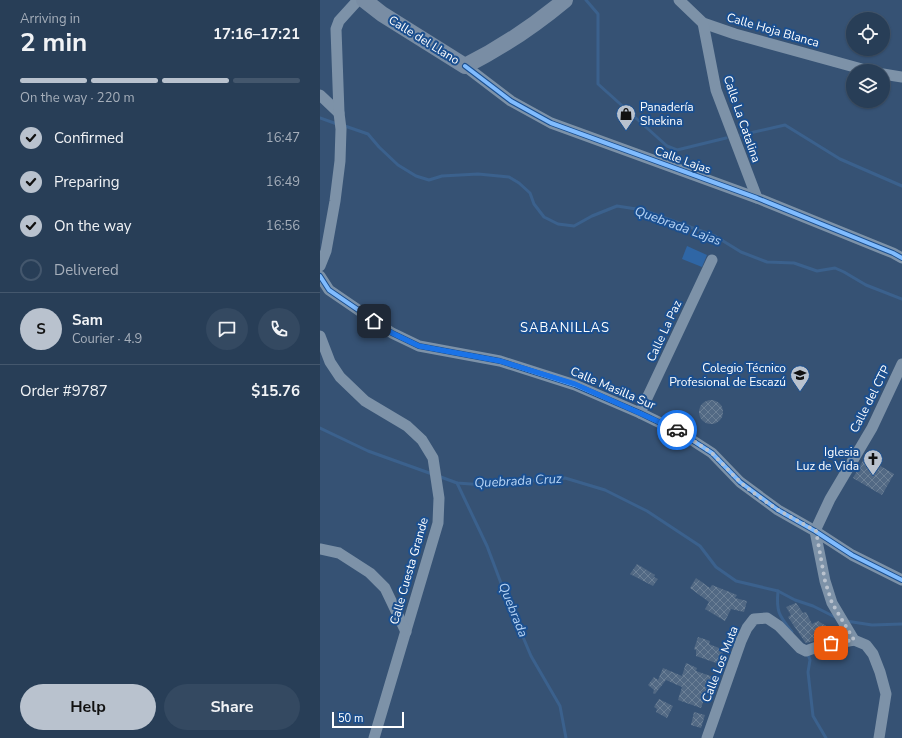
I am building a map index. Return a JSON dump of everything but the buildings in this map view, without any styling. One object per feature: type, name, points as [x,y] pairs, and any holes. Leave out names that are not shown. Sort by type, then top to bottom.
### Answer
[{"type":"main road","name":"Calle del Llano","points":[[364,0],[382,14],[465,66],[487,55],[548,14],[565,0]]},
{"type":"street","points":[[320,266],[326,251],[336,201],[340,161],[341,129],[336,29],[339,21],[358,0]]},
{"type":"street","name":"Calle Hoja Blanca","points":[[679,0],[703,23],[735,34],[846,65]]},
{"type":"street","name":"Calle La Catalina","points":[[703,23],[716,90],[757,198]]},
{"type":"street","name":"Calle Lajas","points":[[465,66],[511,101],[551,123],[757,198],[902,258]]},
{"type":"street","points":[[890,75],[902,77]]},
{"type":"street","points":[[320,95],[339,113]]},
{"type":"street","name":"Calle La Paz","points":[[640,413],[712,260]]},
{"type":"street","name":"Calle Masilla Sur","points":[[320,276],[328,290],[392,333],[419,346],[500,361],[575,384],[681,432],[712,453],[740,482],[778,510],[816,531],[852,555],[902,580]]},
{"type":"street","name":"Calle Cuesta Grande","points":[[320,336],[330,362],[340,378],[365,401],[407,426],[422,440],[433,458],[439,498],[438,523],[376,737]]},
{"type":"street","name":"Calle del CTP","points":[[816,531],[830,498],[872,428],[902,364]]},
{"type":"street","points":[[816,531],[825,581],[832,603],[854,640],[866,645],[880,672],[886,694],[879,738]]},
{"type":"street","points":[[320,549],[339,552],[370,573],[385,588],[406,632]]},
{"type":"street","name":"Calle Los Muta","points":[[707,738],[741,641],[747,628],[754,619],[767,618],[779,626],[800,648],[809,650],[824,645],[854,640]]},
{"type":"shaded area","points":[[687,246],[707,255],[702,267],[682,259]]},
{"type":"waterway","points":[[586,0],[598,14],[598,84],[667,146],[677,150],[726,138]]},
{"type":"waterway","name":"Quebrada Lajas","points":[[320,118],[337,124]]},
{"type":"waterway","name":"Quebrada Lajas","points":[[342,125],[368,134],[398,165],[416,176],[429,180],[442,176],[478,174],[509,177],[519,183],[530,193],[534,204],[544,217],[558,224],[574,226],[592,216],[617,206],[643,210],[715,236],[741,252],[767,262],[794,263],[817,271],[835,268],[866,285],[902,299]]},
{"type":"waterway","points":[[741,135],[785,125],[840,159],[902,186]]},
{"type":"waterway","name":"Quebrada Cruz","points":[[320,428],[368,451],[432,474]]},
{"type":"waterway","name":"Quebrada Cruz","points":[[438,476],[457,483],[485,485],[565,478],[605,490],[647,511],[700,546],[716,567],[736,581],[778,591],[837,618]]},
{"type":"waterway","name":"Quebrada","points":[[457,483],[487,546],[531,656],[560,706],[566,738]]},
{"type":"waterway","points":[[778,591],[779,613],[792,632]]},
{"type":"waterway","name":"Quebrada Cruz","points":[[846,621],[872,625],[902,624]]},
{"type":"waterway","points":[[807,652],[810,660],[808,672],[813,716],[826,738]]},
{"type":"cycle path","points":[[465,66],[511,101],[551,123],[757,198],[902,258]]},
{"type":"cycle path","points":[[320,276],[329,290],[392,333],[419,346],[500,361],[575,385],[640,413],[681,433],[712,453],[740,482],[778,510],[815,531],[852,555],[902,580]]},
{"type":"way so far","points":[[677,430],[712,453],[740,482],[755,494],[778,510],[816,531],[818,549],[825,581],[832,603],[854,640],[831,643]]},
{"type":"place","name":"Panadería Shekina","points":[[626,131]]},
{"type":"place","name":"Colegio Técnico Profesional de Escazú","points":[[800,392]]},
{"type":"place","name":"Iglesia Luz de Vida","points":[[873,476]]},
{"type":"district","name":"SABANILLAS","points":[[565,328]]},
{"type":"route","points":[[374,321],[392,333],[419,346],[500,361],[575,384],[677,430]]}]
